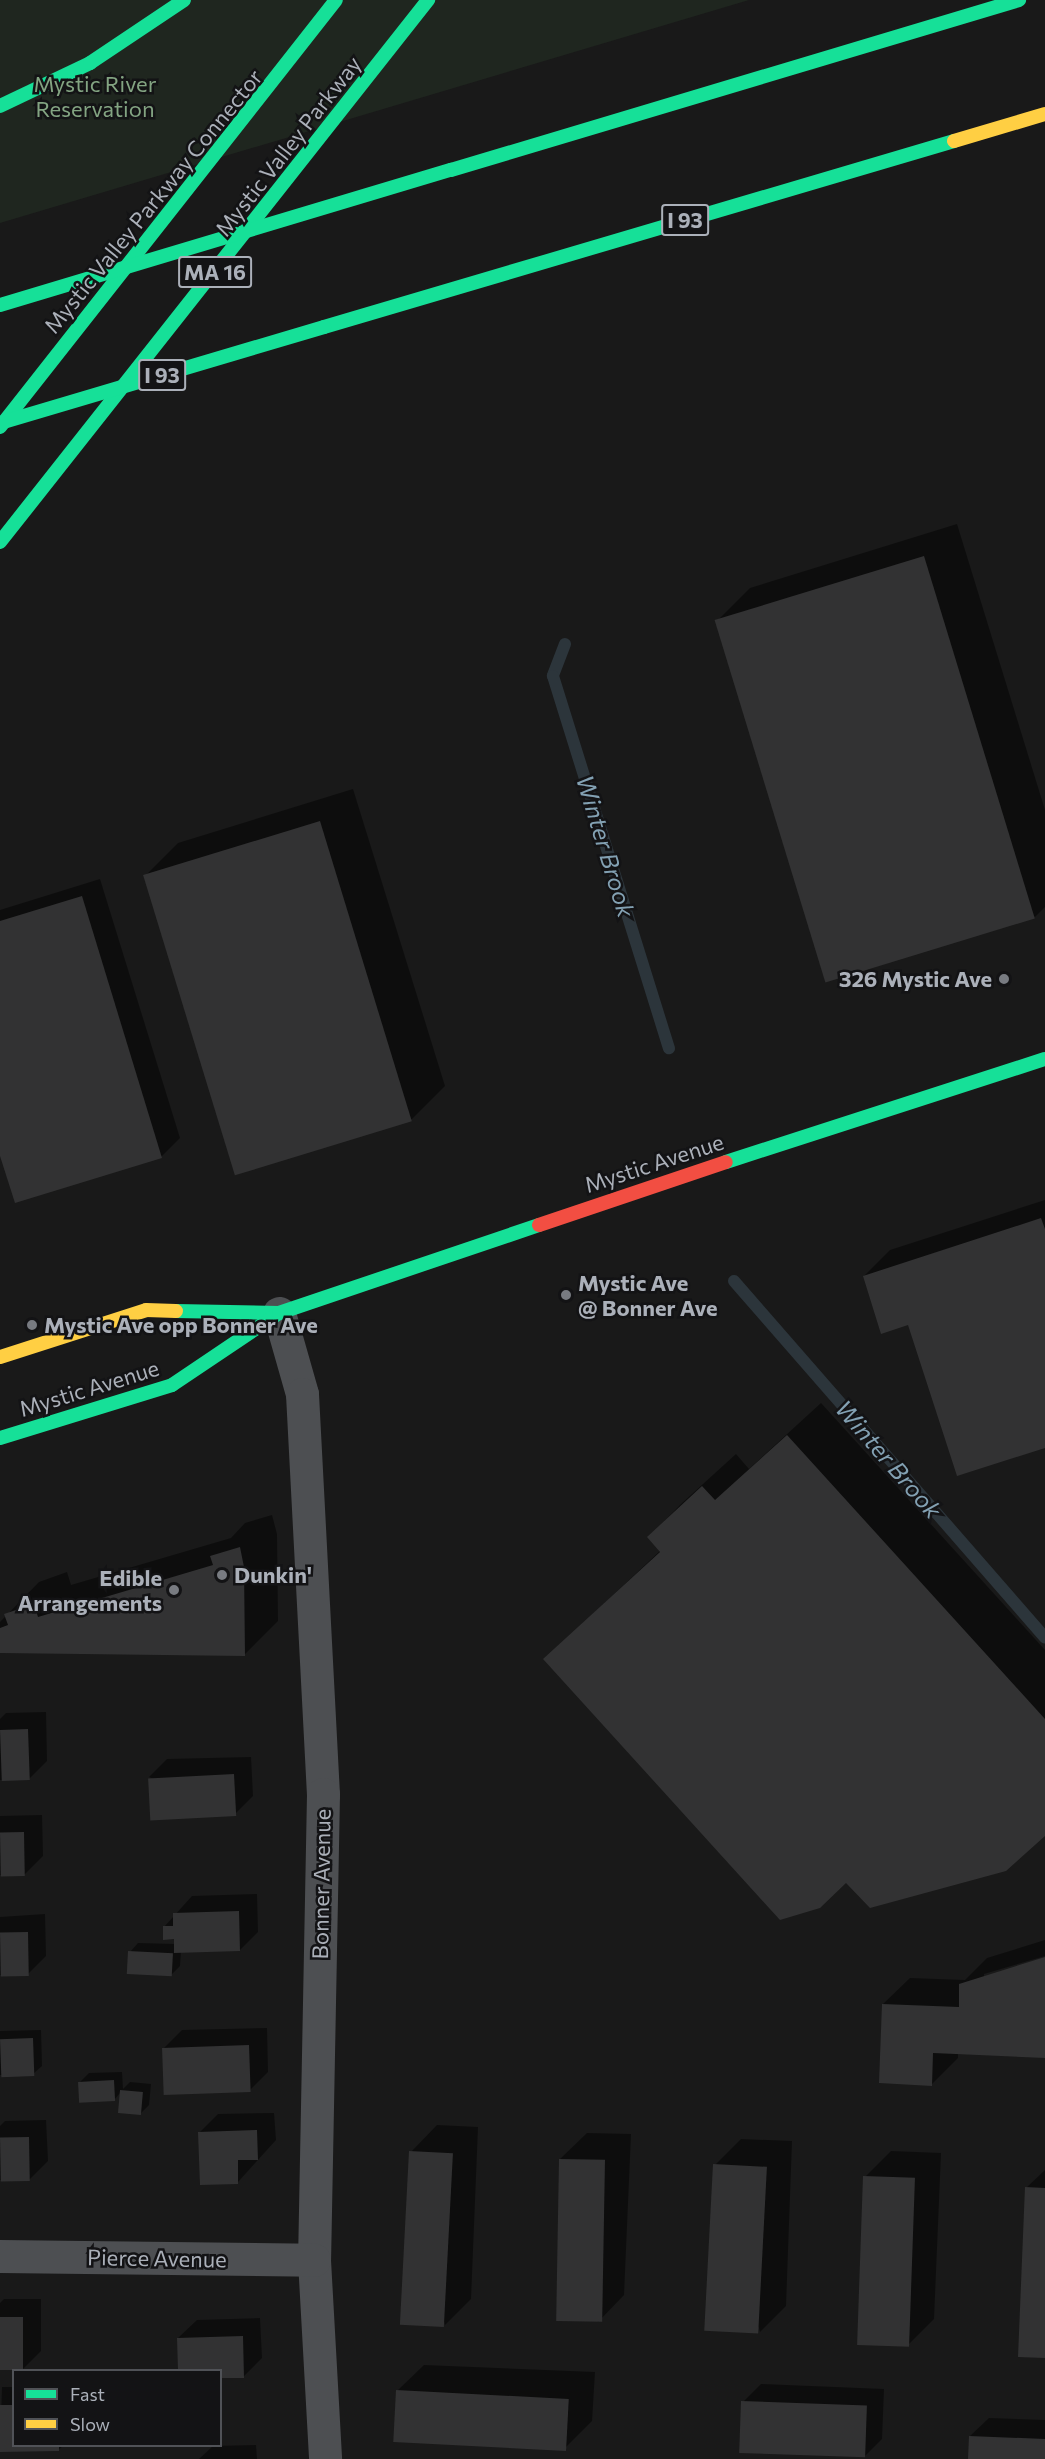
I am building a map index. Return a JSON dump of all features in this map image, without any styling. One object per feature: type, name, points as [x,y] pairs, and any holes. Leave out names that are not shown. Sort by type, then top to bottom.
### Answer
[{"type":"main road","points":[[0,106],[90,63],[184,0]]},
{"type":"main road","name":"Mystic Valley Parkway Connector","points":[[0,425],[336,0]]},
{"type":"main road","name":"Mystic Valley Parkway","points":[[0,542],[428,0]]},
{"type":"main road","points":[[0,305],[1019,0]]},
{"type":"main road","name":"I 93","points":[[0,425],[1045,114]]},
{"type":"main road","name":"Mystic Avenue","points":[[0,1438],[172,1385],[279,1313],[631,1193],[1045,1059]]},
{"type":"main road","name":"Mystic Avenue","points":[[0,1357],[146,1310],[279,1313]]},
{"type":"street","name":"Bonner Avenue","points":[[279,1313],[302,1394],[323,1794],[314,2260],[325,2459]]},
{"type":"street","name":"Pierce Avenue","points":[[0,2256],[314,2260]]},
{"type":"green space","name":"Mystic River Reservation","points":[[0,0],[749,0],[0,223]]},
{"type":"building","points":[[924,556],[1035,918],[825,982],[715,620]]},
{"type":"building","points":[[320,821],[412,1121],[235,1175],[143,875]]},
{"type":"building","points":[[82,896],[162,1158],[15,1203],[0,1156],[0,921]]},
{"type":"building","points":[[1041,1218],[1045,1229],[1045,1448],[957,1476],[908,1325],[881,1334],[863,1276]]},
{"type":"building","points":[[787,1435],[1045,1719],[1045,1836],[1006,1871],[870,1908],[846,1883],[820,1908],[780,1920],[543,1659],[660,1552],[647,1537],[702,1486],[715,1500]]},
{"type":"building","points":[[240,1547],[244,1567],[245,1656],[0,1653],[0,1628],[8,1625],[4,1614],[34,1604],[38,1617],[213,1565],[210,1556]]},
{"type":"building","points":[[28,1729],[30,1780],[2,1781],[0,1730]]},
{"type":"building","points":[[234,1774],[236,1816],[150,1820],[148,1779]]},
{"type":"building","points":[[0,1832],[24,1832],[25,1876],[1,1876]]},
{"type":"building","points":[[239,1911],[240,1951],[174,1953],[174,1939],[163,1940],[163,1926],[173,1926],[173,1913]]},
{"type":"building","points":[[0,1932],[28,1932],[29,1976],[1,1976]]},
{"type":"building","points":[[128,1951],[173,1953],[172,1976],[127,1974]]},
{"type":"building","points":[[1045,1957],[1045,2058],[933,2053],[932,2086],[879,2083],[882,2004],[959,2007],[959,1984]]},
{"type":"building","points":[[33,2038],[34,2076],[1,2077],[0,2039]]},
{"type":"building","points":[[249,2045],[251,2092],[164,2095],[162,2048]]},
{"type":"building","points":[[114,2080],[115,2101],[79,2103],[78,2082]]},
{"type":"building","points":[[120,2090],[143,2092],[141,2115],[118,2113]]},
{"type":"building","points":[[257,2130],[258,2160],[238,2160],[238,2184],[200,2185],[198,2132]]},
{"type":"building","points":[[29,2137],[30,2181],[1,2181],[0,2138]]},
{"type":"building","points":[[409,2151],[453,2153],[444,2327],[400,2325]]},
{"type":"building","points":[[559,2159],[605,2160],[602,2322],[556,2321]]},
{"type":"building","points":[[713,2164],[767,2167],[758,2334],[704,2331]]},
{"type":"building","points":[[863,2176],[915,2178],[909,2347],[857,2345]]},
{"type":"building","points":[[1025,2187],[1045,2188],[1045,2358],[1018,2357]]},
{"type":"building","points":[[0,2317],[23,2317],[23,2369],[0,2370]]},
{"type":"building","points":[[243,2336],[244,2378],[222,2378],[222,2369],[178,2369],[177,2338]]},
{"type":"building","points":[[396,2390],[569,2399],[566,2451],[393,2442]]},
{"type":"building","points":[[741,2401],[867,2405],[865,2457],[739,2453]]},
{"type":"building","points":[[0,2405],[12,2405],[12,2447],[59,2447],[59,2451],[0,2452]]},
{"type":"building","points":[[969,2436],[1045,2439],[1045,2459],[968,2459]]},
{"type":"waterway","name":"Winter Brook","points":[[565,644],[553,676],[669,1048]]},
{"type":"waterway","name":"Winter Brook","points":[[734,1281],[1045,1637]]},
{"type":"traffic: fast","points":[[0,106],[90,63],[184,0]]},
{"type":"traffic: fast","points":[[0,427],[336,0]]},
{"type":"traffic: fast","points":[[0,542],[428,0]]},
{"type":"traffic: fast","points":[[451,170],[1019,0]]},
{"type":"traffic: fast","points":[[324,327],[954,141]]},
{"type":"traffic: fast","points":[[0,305],[451,170]]},
{"type":"traffic: fast","points":[[0,423],[324,327]]},
{"type":"traffic: fast","points":[[726,1162],[1045,1059]]},
{"type":"traffic: fast","points":[[0,1438],[172,1385],[279,1313],[539,1225]]},
{"type":"traffic: fast","points":[[176,1311],[279,1313]]},
{"type":"traffic: slow","points":[[954,141],[1045,114]]},
{"type":"traffic: slow","points":[[0,1357],[146,1310],[176,1311]]},
{"type":"traffic: jam","points":[[539,1225],[726,1162]]},
{"type":"place","name":"326 Mystic Ave","points":[[1004,979]]},
{"type":"place","name":"Mystic Ave @ Bonner Ave","points":[[566,1295]]},
{"type":"place","name":"Mystic Ave opp Bonner Ave","points":[[32,1325]]},
{"type":"place","name":"Dunkin'","points":[[222,1575]]},
{"type":"place","name":"Edible Arrangements","points":[[174,1590]]}]
